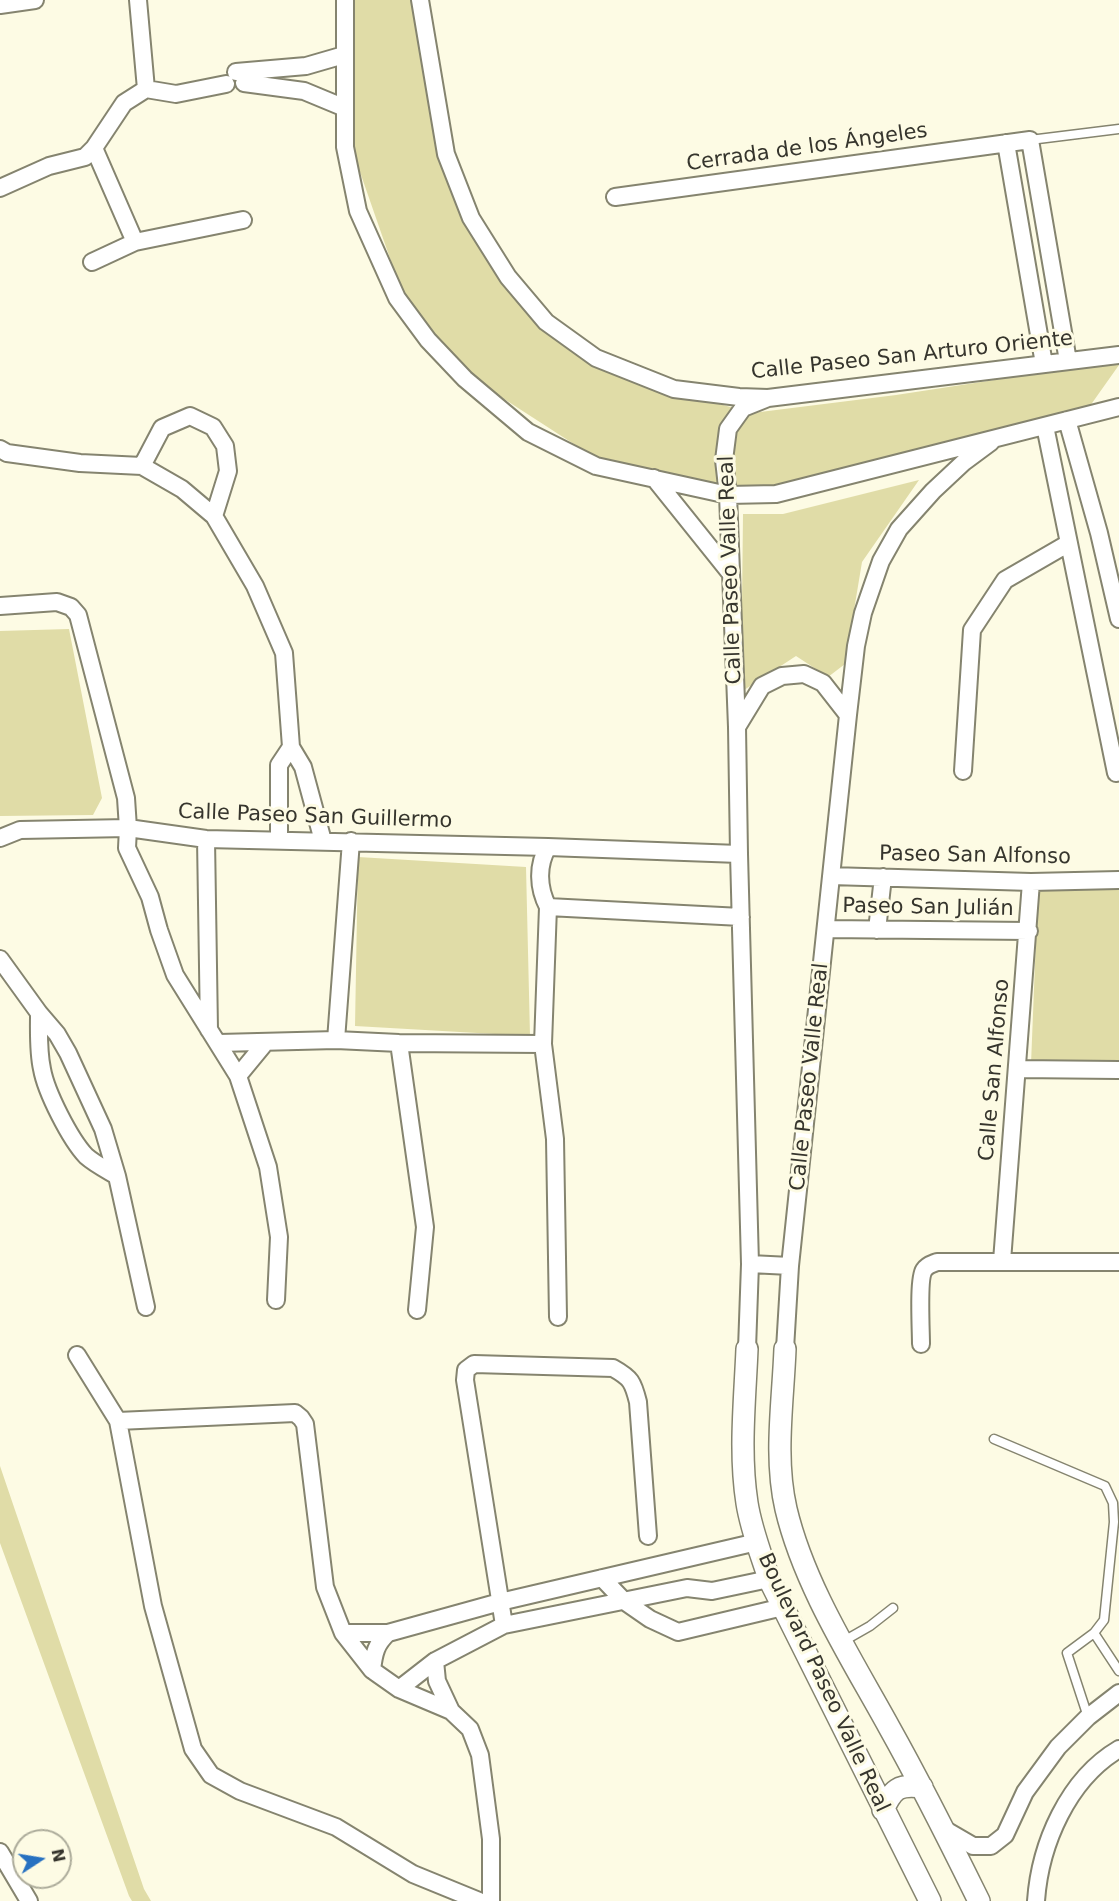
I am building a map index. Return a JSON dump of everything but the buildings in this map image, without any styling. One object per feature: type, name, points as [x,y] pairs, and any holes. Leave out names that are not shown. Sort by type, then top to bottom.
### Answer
[{"type":"street","points":[[0,5],[35,0]]},
{"type":"street","points":[[138,0],[146,89]]},
{"type":"street","points":[[345,0],[345,147],[358,210],[397,298],[428,340],[465,379],[528,432],[596,466],[728,495],[776,494],[1119,407]]},
{"type":"street","name":"Calle Paseo San Arturo Oriente","points":[[420,0],[446,154],[471,218],[508,277],[546,322],[596,358],[674,389],[739,398],[768,398],[1119,355]]},
{"type":"street","points":[[0,188],[49,166],[85,157],[94,148],[124,103],[146,89],[176,94],[306,66],[344,55]]},
{"type":"street","points":[[304,91],[306,66]]},
{"type":"street","points":[[245,79],[304,91],[345,108]]},
{"type":"street","points":[[1030,140],[1068,361]]},
{"type":"street","name":"Cerrada de los Ángeles","points":[[615,197],[1030,140]]},
{"type":"street","points":[[1006,143],[1044,364]]},
{"type":"street","points":[[94,148],[135,242]]},
{"type":"street","points":[[92,262],[135,242],[243,220]]},
{"type":"street","points":[[1026,260],[1050,256]]},
{"type":"street","name":"Calle Paseo Valle Real","points":[[747,1359],[750,1264],[737,727],[728,495],[724,460],[728,429],[743,408],[768,398]]},
{"type":"street","points":[[142,466],[162,428],[190,416],[213,427],[225,446],[228,471],[214,516]]},
{"type":"street","points":[[1067,420],[1100,533],[1119,620]]},
{"type":"street","points":[[1045,426],[1116,773]]},
{"type":"street","name":"Calle Paseo Valle Real","points":[[780,1440],[790,1266],[848,715],[856,646],[863,613],[881,561],[900,530],[933,491],[964,462],[997,437]]},
{"type":"street","points":[[0,449],[7,453],[80,463],[142,466],[182,489],[214,516],[255,586],[284,653],[291,747],[303,766],[323,841]]},
{"type":"street","points":[[654,478],[730,574]]},
{"type":"street","points":[[963,771],[972,630],[1005,580],[1069,543]]},
{"type":"street","points":[[0,606],[57,602],[71,607],[78,615],[122,778],[126,798],[127,848],[150,897],[175,975],[238,1076],[268,1167],[279,1237],[276,1300]]},
{"type":"street","name":"Calle Paseo Valle Real","points":[[737,727],[762,686],[782,676],[804,674],[823,683],[848,715]]},
{"type":"street","points":[[279,840],[279,765],[291,747]]},
{"type":"street","name":"Calle Paseo San Guillermo","points":[[0,829],[128,828],[206,839],[739,854]]},
{"type":"street","points":[[0,838],[20,830]]},
{"type":"street","points":[[206,839],[214,1036]]},
{"type":"street","points":[[336,1040],[351,842]]},
{"type":"street","points":[[548,847],[541,859],[540,872],[548,907],[543,1044],[555,1140],[558,1317]]},
{"type":"street","name":"Paseo San Alfonso","points":[[831,876],[1031,882],[1119,880]]},
{"type":"street","points":[[877,930],[883,878]]},
{"type":"street","name":"Calle San Alfonso","points":[[1002,1262],[1031,882]]},
{"type":"street","points":[[548,907],[741,917]]},
{"type":"street","name":"Paseo San Julián","points":[[826,929],[1029,931]]},
{"type":"street","points":[[0,959],[57,1034],[103,1129],[117,1176],[146,1306]]},
{"type":"street","points":[[39,1013],[42,1070],[51,1097],[67,1127],[86,1155],[117,1176]]},
{"type":"street","points":[[214,1036],[266,1042],[336,1040],[543,1044]]},
{"type":"street","points":[[238,1076],[266,1042]]},
{"type":"street","points":[[399,1043],[425,1227],[417,1310]]},
{"type":"street","points":[[1017,1069],[1119,1070]]},
{"type":"street","points":[[921,1344],[922,1278],[925,1268],[937,1262],[1119,1262]]},
{"type":"street","points":[[750,1264],[790,1266]]},
{"type":"street","points":[[77,1354],[118,1421],[153,1606],[193,1749],[212,1775],[240,1791],[336,1827],[413,1874],[479,1901]]},
{"type":"street","points":[[747,1359],[765,1372],[785,1360]]},
{"type":"street","name":"Boulevard Paseo Valle Real","points":[[747,1359],[744,1482],[747,1504],[769,1579],[930,1901]]},
{"type":"street","points":[[504,1625],[465,1380],[466,1370],[474,1364],[613,1368],[627,1375],[634,1384],[638,1402],[648,1536]]},
{"type":"street","points":[[118,1421],[295,1413],[301,1418],[305,1424],[325,1587],[343,1633],[372,1670],[399,1689],[451,1711],[470,1729],[480,1755],[491,1839],[491,1901]]},
{"type":"street","points":[[744,1439],[762,1436],[780,1440]]},
{"type":"street","name":"Boulevard Paseo Valle Real","points":[[780,1440],[782,1485],[786,1507],[795,1539],[812,1582],[842,1642],[922,1787],[979,1901]]},
{"type":"street","points":[[343,1633],[388,1633],[500,1602],[757,1542]]},
{"type":"street","points":[[602,1578],[624,1601],[650,1619],[678,1632],[783,1607]]},
{"type":"street","points":[[399,1689],[435,1661],[504,1625],[687,1588],[712,1591],[769,1579]]},
{"type":"street","points":[[372,1670],[374,1652],[379,1641],[388,1633]]},
{"type":"street","points":[[435,1661],[437,1681],[451,1711]]},
{"type":"street","points":[[942,1828],[973,1846],[991,1846],[1005,1835],[1024,1792],[1058,1747],[1088,1717],[1119,1693]]},
{"type":"street","points":[[1036,1901],[1037,1883],[1061,1810],[1085,1776],[1119,1749]]},
{"type":"street","points":[[884,1810],[891,1794],[900,1787],[910,1785],[922,1787]]},
{"type":"street","points":[[0,1852],[28,1901]]},
{"type":"lane","points":[[1030,140],[1119,129]]},
{"type":"lane","points":[[994,1439],[1105,1486],[1113,1503],[1114,1522],[1104,1620],[1094,1634],[1067,1653],[1088,1717]]},
{"type":"lane","points":[[842,1642],[870,1626],[893,1608]]},
{"type":"lane","points":[[1094,1634],[1119,1671]]},
{"type":"shaded area","points":[[351,0],[417,0],[465,219],[576,353],[662,388],[752,413],[896,395],[1119,361],[1119,365],[1085,413],[770,488],[714,487],[597,459],[467,375],[401,290],[352,149]]},
{"type":"shaded area","points":[[919,480],[862,562],[845,664],[828,677],[796,656],[741,692],[743,514],[783,514]]},
{"type":"shaded area","points":[[69,629],[102,798],[93,815],[0,816],[0,631]]},
{"type":"shaded area","points":[[358,857],[526,867],[530,1036],[355,1026]]},
{"type":"shaded area","points":[[1038,888],[1119,889],[1119,1064],[1031,1064]]},
{"type":"shaded area","points":[[0,1466],[144,1889],[151,1901],[132,1901],[129,1896],[0,1543]]}]
